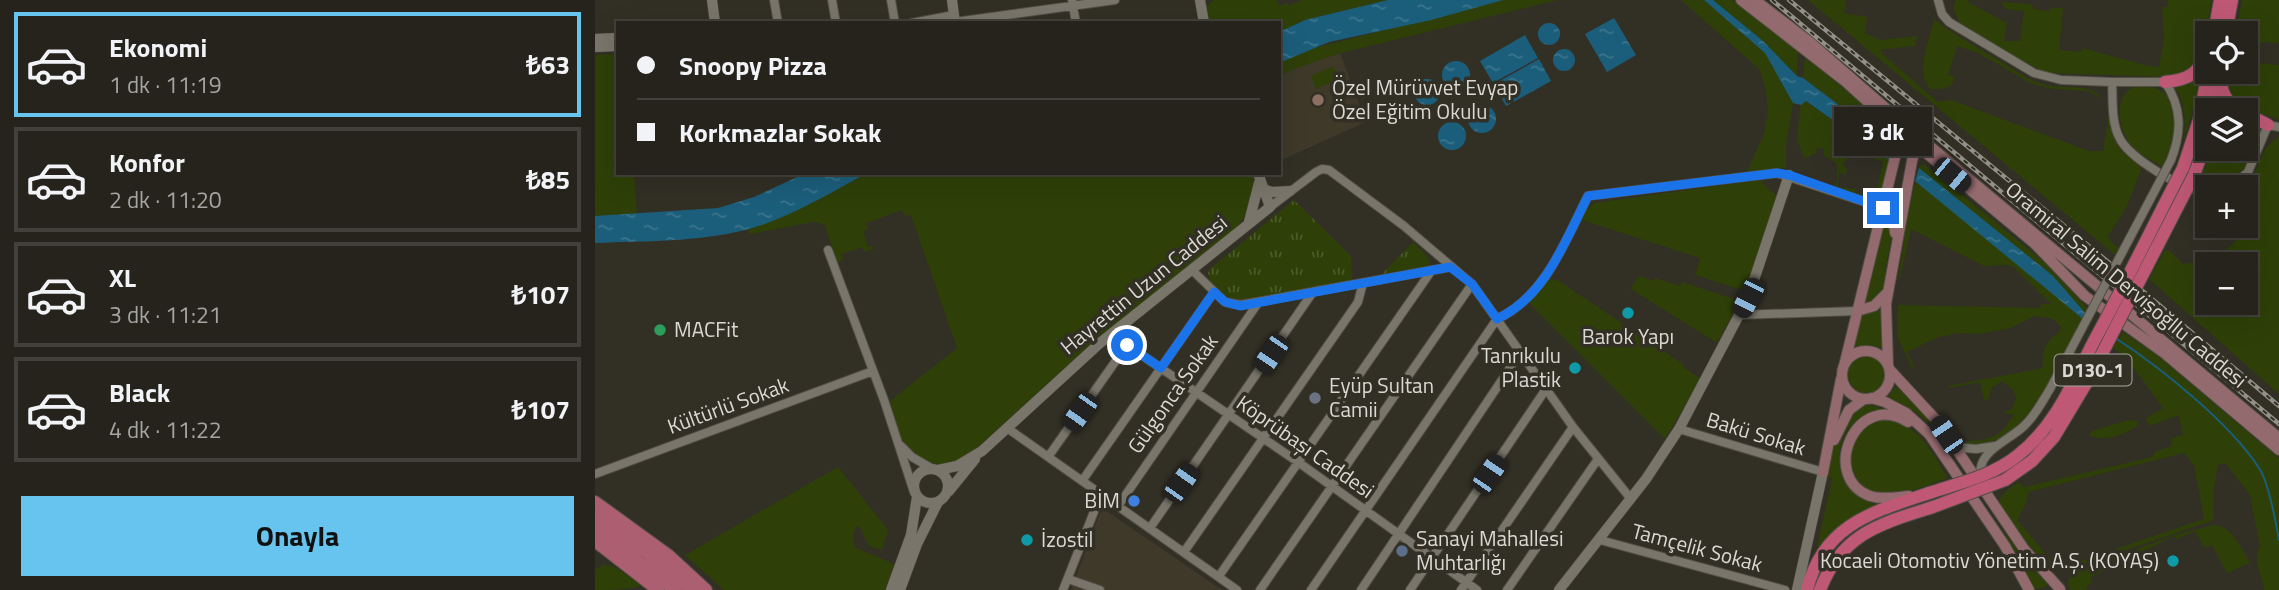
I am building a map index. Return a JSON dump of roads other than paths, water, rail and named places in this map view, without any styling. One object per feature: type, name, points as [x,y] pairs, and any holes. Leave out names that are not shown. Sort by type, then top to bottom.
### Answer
[{"type":"highway","points":[[2218,21],[2227,2]]},
{"type":"highway","points":[[2226,21],[2227,2]]},
{"type":"highway","points":[[2165,82],[2179,81],[2195,73]]},
{"type":"highway","name":"D130-1","points":[[1820,590],[1827,572],[1843,550],[1871,528],[2005,480],[2032,461],[2055,437],[2090,377],[2189,172],[2206,84]]},
{"type":"highway","points":[[2258,119],[2274,126]]},
{"type":"highway","name":"D130-1","points":[[1807,590],[1819,559],[1843,530],[1868,514],[1984,475],[2026,449],[2044,430],[2061,405],[2195,161]]},
{"type":"highway","points":[[1830,590],[1832,574],[1843,550]]},
{"type":"main road","name":"Oramiral Salim Dervişoğllu Caddesi","points":[[1741,0],[1846,82],[2279,438]]},
{"type":"main road","name":"Oramiral Salim Dervişoğllu Caddesi","points":[[1755,0],[1811,43],[1904,130]]},
{"type":"main road","points":[[1823,472],[1843,368],[1904,130]]},
{"type":"main road","name":"Oramiral Salim Dervişoğllu Caddesi","points":[[1918,141],[1931,158],[2035,244],[2085,296],[2164,352],[2279,450]]},
{"type":"main road","points":[[1823,472],[1845,415],[1857,402],[1878,396],[1888,385],[1886,321],[1889,290],[1918,141]]},
{"type":"main road","points":[[1912,164],[1923,157],[1931,158]]},
{"type":"main road","points":[[1883,208],[1891,213],[1895,220],[1895,260]]},
{"type":"main road","points":[[1857,311],[1874,306],[1889,290]]},
{"type":"main road","points":[[2029,590],[2017,566],[1941,450],[1916,420],[1896,407],[1857,397],[1845,388],[1843,368],[1854,353],[1867,350],[1879,354],[1938,422],[2024,549],[2061,590]]},
{"type":"main road","points":[[1929,494],[1879,498],[1861,491],[1847,470],[1847,444],[1864,422],[1873,417],[1889,415],[1905,420],[1941,450]]},
{"type":"main road","points":[[595,502],[668,555],[706,590]]},
{"type":"main road","points":[[595,516],[646,552],[691,590]]},
{"type":"main road","points":[[595,528],[675,590]]},
{"type":"main road","points":[[595,541],[658,590]]},
{"type":"main road","points":[[2017,566],[2019,590]]},
{"type":"main road","points":[[2046,590],[2061,590]]},
{"type":"street","points":[[712,0],[715,21]]},
{"type":"street","points":[[774,0],[778,21]]},
{"type":"street","points":[[832,0],[836,21]]},
{"type":"street","points":[[891,0],[895,21]]},
{"type":"street","points":[[952,0],[955,20],[1073,3],[1115,0]]},
{"type":"street","points":[[1200,0],[1204,21]]},
{"type":"street","points":[[1938,0],[1942,14],[1949,22],[2025,69],[2042,76],[2061,80],[2165,82],[2176,100],[2179,118],[2178,140],[2171,160],[2050,389],[2025,425],[1995,446],[1981,463],[1979,472],[1983,492]]},
{"type":"street","points":[[1073,3],[1076,21]]},
{"type":"street","points":[[595,39],[616,38]]},
{"type":"street","points":[[595,47],[616,46]]},
{"type":"street","points":[[2112,82],[2116,128],[2130,152],[2185,186],[2195,189]]},
{"type":"street","points":[[2245,175],[2274,126]]},
{"type":"street","points":[[1260,180],[1270,206],[1316,172],[1329,170],[1404,226],[1472,284],[1573,426],[1631,499]]},
{"type":"street","points":[[1311,590],[1497,319],[1523,303],[1541,283],[1588,196],[1763,173],[1789,175],[1883,208]]},
{"type":"street","points":[[1559,590],[1631,499],[1679,429],[1758,273],[1789,175]]},
{"type":"street","points":[[1260,180],[1272,192],[1290,191]]},
{"type":"street","points":[[1248,224],[1260,180]]},
{"type":"street","name":"Hayrettin Uzun Caddesi","points":[[982,451],[1111,334],[1270,206]]},
{"type":"street","points":[[828,250],[916,494],[911,535],[891,590]]},
{"type":"street","points":[[1192,270],[1225,302],[1236,305],[1450,267]]},
{"type":"street","points":[[1219,576],[1432,271]]},
{"type":"street","points":[[1184,552],[1358,302],[1363,283]]},
{"type":"street","points":[[1260,590],[1472,284]]},
{"type":"street","points":[[1082,481],[1214,292]]},
{"type":"street","points":[[1150,528],[1313,292]]},
{"type":"street","name":"Gülgonca Sokak","points":[[1118,506],[1258,303]]},
{"type":"street","points":[[1739,315],[1857,311]]},
{"type":"street","name":"Köprübaşı Caddesi","points":[[1111,334],[1399,534],[1464,586],[1477,590]]},
{"type":"street","points":[[1048,457],[1127,345]]},
{"type":"street","points":[[1361,590],[1520,353]]},
{"type":"street","name":"Kültürlü Sokak","points":[[595,474],[873,371]]},
{"type":"street","points":[[1410,590],[1546,389]]},
{"type":"street","points":[[1464,586],[1573,426]]},
{"type":"street","points":[[1007,428],[1237,590]]},
{"type":"street","name":"Bakü Sokak","points":[[1679,429],[1823,472]]},
{"type":"street","points":[[897,440],[905,452],[947,478],[948,491]]},
{"type":"street","points":[[1955,447],[1976,449],[1995,446]]},
{"type":"street","points":[[938,502],[927,503],[916,494],[913,486],[917,475],[921,471],[957,466],[982,451]]},
{"type":"street","points":[[900,590],[916,544],[938,502],[982,451]]},
{"type":"street","points":[[1507,590],[1598,459]]},
{"type":"street","points":[[1797,590],[1823,472]]},
{"type":"street","points":[[1063,590],[1101,494]]},
{"type":"street","name":"Tamçelik Sokak","points":[[1600,540],[1785,590]]},
{"type":"street","points":[[1068,579],[1081,587],[1100,590]]},
{"type":"water","points":[[1388,0],[1503,0],[1431,20],[1329,42],[1281,62],[1281,31],[1305,20]]},
{"type":"water","points":[[1704,0],[1713,0],[1763,41],[1797,76],[1892,145],[1889,160],[1806,101],[1801,105],[1793,103],[1765,53]]},
{"type":"water","points":[[1614,18],[1636,55],[1607,72],[1585,34]]},
{"type":"water","points":[[1549,23],[1557,26],[1560,34],[1557,42],[1549,45],[1541,42],[1538,34],[1541,26]]},
{"type":"water","points":[[1525,35],[1538,58],[1493,83],[1480,61]]},
{"type":"water","points":[[1564,49],[1572,52],[1575,60],[1572,68],[1564,71],[1556,68],[1553,60],[1556,52]]},
{"type":"water","points":[[1539,59],[1551,81],[1506,106],[1494,84]]},
{"type":"water","points":[[1456,61],[1466,65],[1470,75],[1466,85],[1456,89],[1446,85],[1442,75],[1446,65]]},
{"type":"water","points":[[1427,79],[1436,83],[1440,92],[1436,101],[1427,105],[1418,101],[1414,92],[1418,83]]},
{"type":"water","points":[[1482,105],[1492,109],[1496,119],[1492,129],[1482,133],[1472,129],[1468,119],[1472,109]]},
{"type":"water","points":[[1452,122],[1462,126],[1466,136],[1462,146],[1452,150],[1442,146],[1438,136],[1442,126]]},
{"type":"water","points":[[1919,168],[2053,276],[2086,314],[2083,319],[1915,181]]},
{"type":"water","points":[[802,175],[863,175],[792,213],[745,230],[690,239],[595,243],[595,216],[718,208],[754,197]]},
{"type":"waterway","points":[[2117,339],[2194,398],[2246,451],[2259,468],[2265,482],[2279,540]]},
{"type":"railway","points":[[1772,0],[2279,424]]},
{"type":"railway","points":[[1789,0],[2279,406]]},
{"type":"place","name":"Özel Mürüvvet Evyap Özel Eğitim Okulu","points":[[1318,100]]},
{"type":"place","name":"Barok Yapı","points":[[1628,313]]},
{"type":"place","name":"MACFit","points":[[660,330]]},
{"type":"place","name":"Tanrıkulu Plastik","points":[[1575,368]]},
{"type":"place","name":"Eyüp Sultan Camii","points":[[1315,398]]},
{"type":"place","name":"BİM","points":[[1134,501]]},
{"type":"place","name":"İzostil","points":[[1027,540]]},
{"type":"place","name":"Sanayi Mahallesi Muhtarlığı","points":[[1402,551]]},
{"type":"place","name":"Kocaeli Otomotiv Yönetim A.Ş. (KOYAŞ)","points":[[2173,561]]}]
